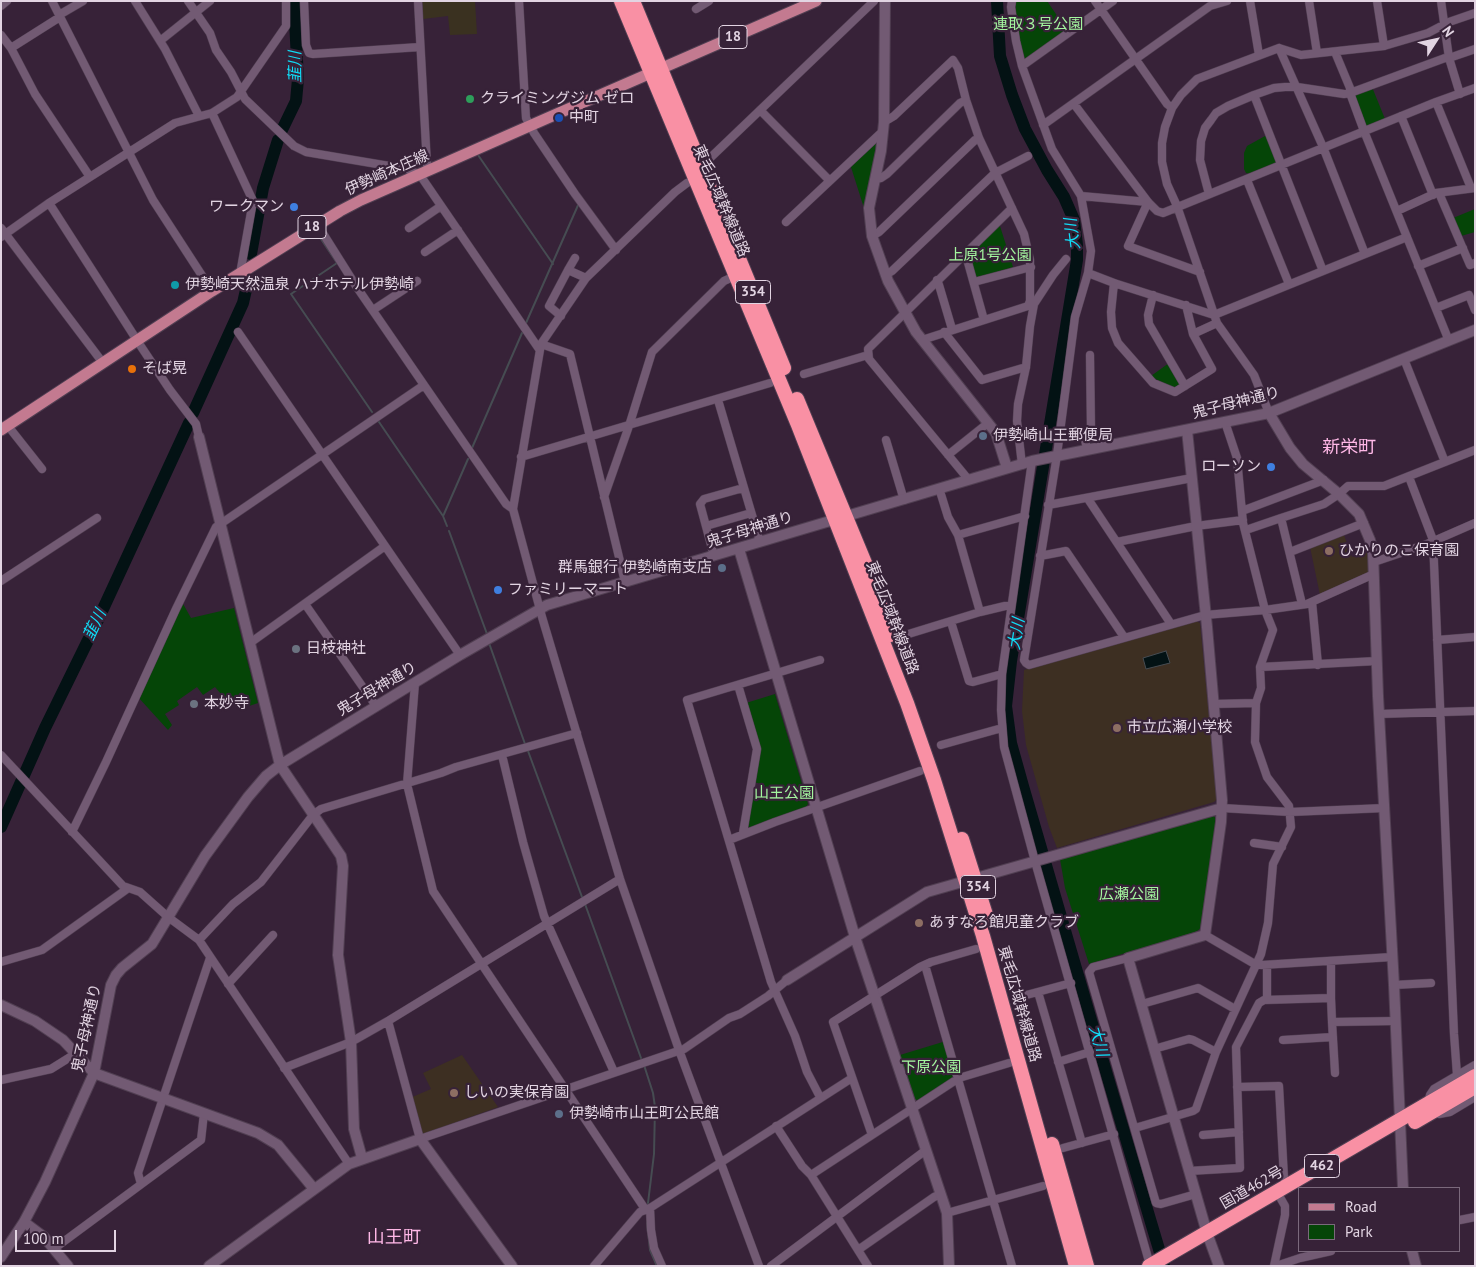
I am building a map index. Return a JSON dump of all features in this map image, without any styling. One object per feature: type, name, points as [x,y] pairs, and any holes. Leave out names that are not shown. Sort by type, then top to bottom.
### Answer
[{"type":"highway","name":"東毛広域幹線道路","points":[[621,1],[655,71],[841,518]]},
{"type":"highway","name":"東毛広域幹線道路","points":[[633,1],[655,71],[735,276],[841,518],[865,563],[915,700],[1087,1266]]},
{"type":"highway","name":"東毛広域幹線道路","points":[[970,879],[983,936],[1076,1266]]},
{"type":"highway","name":"国道462号","points":[[1151,1265],[1169,1262],[1431,1107],[1475,1076]]},
{"type":"highway","name":"国道462号","points":[[1431,1107],[1475,1087]]},
{"type":"main road","name":"伊勢崎本庄線","points":[[5,428],[317,224],[361,200],[816,1]]},
{"type":"street","points":[[1,6],[7,1]]},
{"type":"street","points":[[52,1],[153,200],[212,292]]},
{"type":"street","points":[[11,48],[83,1]]},
{"type":"street","points":[[135,1],[160,41],[199,116]]},
{"type":"street","points":[[188,1],[210,33],[216,50],[231,72],[240,94],[286,139],[299,149],[425,173]]},
{"type":"street","points":[[160,41],[210,1]]},
{"type":"street","points":[[103,363],[3,233],[175,123],[212,113],[240,94],[286,26],[286,1]]},
{"type":"street","points":[[304,1],[306,46],[309,53],[420,47]]},
{"type":"street","points":[[418,1],[427,165],[425,173],[441,206],[540,346],[570,354],[625,582]]},
{"type":"street","points":[[519,1],[525,113],[530,126],[575,194],[616,250]]},
{"type":"street","points":[[696,9],[709,1]]},
{"type":"street","points":[[708,160],[874,1]]},
{"type":"street","points":[[885,1],[884,126],[869,208],[872,236],[885,275],[905,312],[922,340],[999,438],[1007,468]]},
{"type":"street","points":[[1012,1],[1011,7],[1016,41],[1022,66],[1052,149],[1081,196],[1091,251],[1088,273],[1075,317],[1024,660],[1029,665],[1205,615],[1265,610],[1312,602],[1374,574]]},
{"type":"street","points":[[1095,1],[1167,104],[1172,108]]},
{"type":"street","points":[[1022,66],[1112,1]]},
{"type":"street","points":[[1043,125],[1210,6],[1227,1]]},
{"type":"street","points":[[1250,1],[1259,55]]},
{"type":"street","points":[[1309,1],[1317,53]]},
{"type":"street","points":[[1377,1],[1384,46]]},
{"type":"street","points":[[1441,1],[1449,58],[1460,94]]},
{"type":"street","points":[[1403,1187],[1379,714],[1374,562],[1370,540],[1364,523],[1352,506],[1304,464],[1290,448],[1269,413],[1254,375],[1216,319],[1177,206],[1167,184],[1161,153],[1163,134],[1172,108],[1186,89],[1197,79],[1278,48],[1301,55],[1384,46],[1428,33],[1475,13]]},
{"type":"street","points":[[1,35],[11,48],[35,94],[90,177]]},
{"type":"street","points":[[1278,48],[1323,147],[1365,254]]},
{"type":"street","points":[[1209,194],[1200,160],[1201,141],[1205,128],[1216,114],[1236,101],[1274,88],[1297,87],[1344,94],[1350,93],[1475,49]]},
{"type":"street","points":[[1335,52],[1350,88],[1350,93],[1364,131],[1449,341]]},
{"type":"street","points":[[786,222],[953,60],[958,68],[966,100],[979,138],[1024,234],[1030,267],[1032,302],[1030,326],[1026,367],[1018,404],[1017,420],[1022,465]]},
{"type":"street","points":[[1074,104],[1148,202],[1157,211],[1163,213],[1436,102],[1460,94],[1474,92]]},
{"type":"street","points":[[1254,95],[1323,271]]},
{"type":"street","points":[[875,179],[887,174],[960,103],[966,100]]},
{"type":"street","points":[[1396,211],[1436,194],[1473,188],[1436,102]]},
{"type":"street","points":[[760,110],[829,180]]},
{"type":"street","points":[[212,113],[253,201],[240,274]]},
{"type":"street","points":[[1401,116],[1470,265],[1475,263]]},
{"type":"street","points":[[872,236],[879,232],[979,138]]},
{"type":"street","points":[[885,275],[892,271],[995,173],[1028,156]]},
{"type":"street","points":[[1247,180],[1289,284]]},
{"type":"street","points":[[687,183],[675,192],[586,278],[540,346],[513,509],[576,733],[620,878],[679,1050],[759,1266]]},
{"type":"street","points":[[1081,196],[1148,202]]},
{"type":"street","points":[[1148,202],[1128,246],[1200,272]]},
{"type":"street","points":[[49,203],[170,390],[196,424],[280,765],[341,856],[343,866],[338,955],[351,1042],[354,1129],[362,1158]]},
{"type":"street","points":[[409,228],[441,206]]},
{"type":"street","points":[[968,479],[868,356],[868,349],[1012,208]]},
{"type":"street","points":[[317,224],[424,385],[506,504],[513,509]]},
{"type":"street","points":[[425,252],[458,230]]},
{"type":"street","points":[[1193,334],[1216,319],[1289,284],[1407,237]]},
{"type":"street","points":[[1418,266],[1463,248]]},
{"type":"street","points":[[964,254],[984,320]]},
{"type":"street","points":[[561,316],[549,306],[575,258]]},
{"type":"street","points":[[922,340],[1028,306],[1066,259]]},
{"type":"street","points":[[974,282],[1030,267]]},
{"type":"street","points":[[568,270],[586,278]]},
{"type":"street","points":[[1088,273],[1186,305],[1216,319]]},
{"type":"street","points":[[604,497],[652,352],[722,283],[735,276]]},
{"type":"street","points":[[937,280],[952,329]]},
{"type":"street","points":[[373,310],[416,281]]},
{"type":"street","points":[[1114,283],[1112,328],[1118,343],[1153,383],[1175,392],[1212,369],[1193,334],[1186,305]]},
{"type":"street","points":[[1154,295],[1148,315],[1149,324],[1185,386]]},
{"type":"street","points":[[1436,308],[1469,295],[1475,310]]},
{"type":"street","name":"鬼子母神通り","points":[[1,1257],[24,1222],[45,1182],[94,1073],[113,980],[122,968],[149,947],[205,856],[266,776],[280,765],[540,608],[1007,468],[1087,449],[1269,413],[1475,330]]},
{"type":"street","points":[[238,332],[460,655]]},
{"type":"street","points":[[944,332],[982,380],[1026,367]]},
{"type":"street","points":[[1087,449],[1084,435],[1091,430],[1090,355]]},
{"type":"street","points":[[804,374],[868,356]]},
{"type":"street","points":[[1404,359],[1445,462]]},
{"type":"street","points":[[521,457],[770,383]]},
{"type":"street","points":[[72,832],[216,527],[424,385]]},
{"type":"street","points":[[718,400],[760,542]]},
{"type":"street","points":[[1135,1128],[1193,1111],[1198,1106],[1216,1052],[1262,954],[1268,924],[1273,864],[1290,830],[1289,806],[1268,777],[1255,742],[1256,703],[1262,688],[1260,667],[1273,630],[1265,610],[1242,516],[1237,458],[1225,422]]},
{"type":"street","points":[[948,455],[988,423]]},
{"type":"street","points":[[5,428],[42,469]]},
{"type":"street","points":[[1187,430],[1222,808],[1205,935]]},
{"type":"street","points":[[886,440],[904,500]]},
{"type":"street","points":[[1246,530],[1324,504],[1348,486],[1384,486],[1475,450]]},
{"type":"street","points":[[1034,461],[1002,674],[1002,728],[1008,764],[1151,1265]]},
{"type":"street","points":[[1409,477],[1433,540],[1457,1075]]},
{"type":"street","points":[[1048,505],[1192,478]]},
{"type":"street","points":[[1117,542],[1242,516],[1324,480]]},
{"type":"street","points":[[714,556],[700,504],[701,501],[743,488]]},
{"type":"street","points":[[939,488],[948,517],[958,535],[980,612]]},
{"type":"street","points":[[1088,499],[1172,624]]},
{"type":"street","points":[[706,526],[751,513]]},
{"type":"street","points":[[958,535],[1025,516]]},
{"type":"street","points":[[1,581],[97,518]]},
{"type":"street","points":[[1281,518],[1302,604]]},
{"type":"street","points":[[1290,552],[1364,523]]},
{"type":"street","points":[[1374,562],[1475,523]]},
{"type":"street","points":[[250,643],[385,546]]},
{"type":"street","points":[[739,549],[855,937],[947,1213],[949,1266]]},
{"type":"street","points":[[1040,556],[1066,551],[1124,637]]},
{"type":"street","points":[[1312,602],[1318,665]]},
{"type":"street","points":[[305,604],[376,706]]},
{"type":"street","points":[[902,636],[980,612],[1011,606]]},
{"type":"street","points":[[951,622],[969,681],[973,682],[1002,674]]},
{"type":"street","points":[[1437,640],[1475,638]]},
{"type":"street","points":[[820,660],[687,700],[775,990],[795,1036],[807,1072],[820,1097]]},
{"type":"street","points":[[1260,667],[1377,661]]},
{"type":"street","points":[[415,682],[407,784],[433,891],[564,1090],[647,1208],[654,1248],[662,1266]]},
{"type":"street","points":[[738,685],[757,749],[743,833]]},
{"type":"street","points":[[1213,704],[1256,703]]},
{"type":"street","points":[[1379,714],[1475,711]]},
{"type":"street","points":[[941,744],[1002,728]]},
{"type":"street","points":[[199,940],[233,904],[261,882],[313,815],[321,809],[441,774],[456,767],[576,733]]},
{"type":"street","points":[[1,755],[127,889],[140,892],[168,917],[199,940],[349,1164]]},
{"type":"street","points":[[502,755],[523,842],[546,923],[614,1072]]},
{"type":"street","points":[[729,840],[743,833],[920,771]]},
{"type":"street","points":[[210,1266],[314,1188],[349,1164],[362,1158],[684,1049],[729,1018],[740,1014],[787,980],[927,892],[1222,808],[1290,812],[1385,808]]},
{"type":"street","points":[[1254,842],[1282,847]]},
{"type":"street","points":[[284,1068],[351,1042],[620,878]]},
{"type":"street","points":[[3,959],[45,948],[127,889]]},
{"type":"street","points":[[228,984],[273,935]]},
{"type":"street","points":[[1196,1194],[1156,1204],[1089,972],[1093,967],[1205,935],[1257,964],[1331,962],[1392,957]]},
{"type":"street","points":[[872,1135],[833,1022],[926,964],[976,949]]},
{"type":"street","points":[[141,1184],[138,1173],[210,958]]},
{"type":"street","points":[[1128,958],[1189,1171],[1219,1266]]},
{"type":"street","points":[[1331,962],[1332,1037],[1335,1073]]},
{"type":"street","points":[[926,964],[1012,1266]]},
{"type":"street","points":[[1267,965],[1268,1000]]},
{"type":"street","points":[[1019,997],[1071,983]]},
{"type":"street","points":[[1394,985],[1430,983]]},
{"type":"street","points":[[1142,1004],[1198,988],[1236,1009]]},
{"type":"street","points":[[1038,992],[1082,1143]]},
{"type":"street","points":[[1189,1171],[1240,1168],[1236,1047],[1259,1003],[1268,1000],[1331,998]]},
{"type":"street","points":[[1,1005],[35,1021],[63,1040],[94,1073],[258,1133],[278,1145],[314,1188]]},
{"type":"street","points":[[388,1021],[420,1139],[512,1266]]},
{"type":"street","points":[[1332,1022],[1396,1021]]},
{"type":"street","points":[[1283,1040],[1332,1037]]},
{"type":"street","points":[[1154,1049],[1189,1039],[1216,1052]]},
{"type":"street","points":[[1058,1062],[1090,1052]]},
{"type":"street","points":[[1,1080],[52,1069],[75,1054]]},
{"type":"street","points":[[811,1175],[960,1078],[1009,1063]]},
{"type":"street","points":[[1475,1065],[1434,1089],[1430,1095],[1431,1107],[1439,1114],[1450,1112],[1475,1097]]},
{"type":"street","points":[[594,1266],[640,1212],[721,1163],[852,1078]]},
{"type":"street","points":[[1237,1087],[1279,1086],[1285,1215],[1275,1266],[1327,1252]]},
{"type":"street","points":[[55,1248],[201,1140],[204,1114]]},
{"type":"street","points":[[776,1126],[802,1166],[811,1175],[868,1266]]},
{"type":"street","points":[[1203,1135],[1239,1132]]},
{"type":"street","points":[[1063,1148],[1114,1134]]},
{"type":"street","points":[[771,1266],[926,1150]]},
{"type":"street","points":[[947,1213],[1044,1186]]},
{"type":"street","points":[[858,1250],[941,1194]]},
{"type":"street","points":[[1461,1220],[1475,1217]]},
{"type":"street","points":[[24,1222],[44,1237],[68,1266]]},
{"type":"street","points":[[1412,1252],[1416,1266]]},
{"type":"shaded area","points":[[422,1],[475,1],[477,34],[450,35],[448,16],[423,19]]},
{"type":"shaded area","points":[[1344,535],[1352,557],[1369,551],[1369,573],[1320,595],[1310,547]]},
{"type":"shaded area","name":"市立広瀬小学校","points":[[1196,621],[1200,623],[1217,799],[1214,802],[1057,848],[1049,827],[1026,745],[1022,711],[1024,670]]},
{"type":"shaded area","points":[[1166,651],[1170,663],[1146,669],[1143,658]]},
{"type":"shaded area","name":"しいの実保育園","points":[[462,1055],[498,1107],[421,1135],[410,1098],[431,1089],[423,1073]]},
{"type":"green space","name":"連取３号公園","points":[[1015,1],[1047,1],[1067,30],[1025,60],[1018,34]]},
{"type":"green space","points":[[1372,87],[1385,119],[1369,126],[1366,125],[1354,96],[1355,93]]},
{"type":"green space","points":[[1265,136],[1268,137],[1277,163],[1250,174],[1246,173],[1244,169],[1244,153],[1247,146]]},
{"type":"green space","points":[[878,139],[864,208],[850,164]]},
{"type":"green space","points":[[1475,209],[1475,232],[1461,236],[1453,218]]},
{"type":"green space","name":"上原1号公園","points":[[999,223],[1013,267],[978,278],[974,275],[968,255]]},
{"type":"green space","points":[[1169,363],[1180,383],[1180,385],[1173,389],[1151,376]]},
{"type":"green space","points":[[182,602],[191,618],[234,608],[258,703],[249,706],[245,694],[226,700],[215,687],[203,695],[197,687],[177,701],[179,705],[165,714],[172,725],[168,730],[138,697]]},
{"type":"green space","name":"山王公園","points":[[775,694],[808,804],[806,807],[750,828],[747,826],[753,793],[763,795],[765,785],[754,782],[760,749],[746,703]]},
{"type":"green space","name":"広瀬公園","points":[[1213,815],[1216,819],[1200,929],[1089,964],[1065,888],[1060,859]]},
{"type":"green space","name":"下原公園","points":[[946,1041],[954,1078],[919,1101],[915,1099],[900,1055]]},
{"type":"waterway","name":"韮川","points":[[282,130],[296,101],[298,79],[294,1]]},
{"type":"waterway","name":"大川","points":[[997,1],[1000,56],[1012,95],[1025,129],[1064,197],[1074,220],[1077,245],[1077,260],[1011,661],[1006,706],[1011,743],[1023,786],[1164,1266]]},
{"type":"waterway","name":"韮川","points":[[251,254],[263,188],[278,140]]},
{"type":"waterway","points":[[478,155],[553,264]]},
{"type":"waterway","points":[[526,323],[579,203]]},
{"type":"waterway","points":[[317,233],[337,263],[291,294],[372,412]]},
{"type":"waterway","name":"韮川","points":[[193,413],[243,303],[248,281]]},
{"type":"waterway","points":[[472,448],[522,333]]},
{"type":"waterway","points":[[379,422],[443,516]]},
{"type":"waterway","name":"韮川","points":[[1,827],[45,728],[97,622],[189,423]]},
{"type":"waterway","points":[[447,526],[443,516],[468,459]]},
{"type":"waterway","points":[[449,531],[487,634]]},
{"type":"waterway","points":[[489,643],[525,744]]},
{"type":"waterway","points":[[528,751],[582,897]]},
{"type":"waterway","points":[[585,904],[641,1058]]},
{"type":"waterway","points":[[644,1065],[653,1093],[655,1107],[654,1154],[648,1203]]},
{"type":"waterway","points":[[647,1223],[650,1250],[657,1266]]},
{"type":"place","name":"クライミングジム ゼロ","points":[[470,99]]},
{"type":"place","name":"中町","points":[[559,118]]},
{"type":"place","name":"ワークマン","points":[[294,207]]},
{"type":"place","name":"伊勢崎天然温泉 ハナホテル伊勢崎","points":[[175,285]]},
{"type":"place","name":"そば晃","points":[[132,369]]},
{"type":"place","name":"伊勢崎山王郵便局","points":[[983,436]]},
{"type":"place","name":"ローソン","points":[[1271,467]]},
{"type":"place","name":"ひかりのこ保育園","points":[[1329,551]]},
{"type":"place","name":"群馬銀行 伊勢崎南支店","points":[[722,568]]},
{"type":"place","name":"ファミリーマート","points":[[498,590]]},
{"type":"place","name":"日枝神社","points":[[296,649]]},
{"type":"place","name":"本妙寺","points":[[194,704]]},
{"type":"place","name":"市立広瀬小学校","points":[[1117,728]]},
{"type":"place","name":"あすなろ館児童クラブ","points":[[919,923]]},
{"type":"place","name":"しいの実保育園","points":[[454,1093]]},
{"type":"place","name":"伊勢崎市山王町公民館","points":[[559,1114]]},
{"type":"district","name":"新栄町","points":[[1349,448]]},
{"type":"district","name":"山王町","points":[[394,1238]]}]
